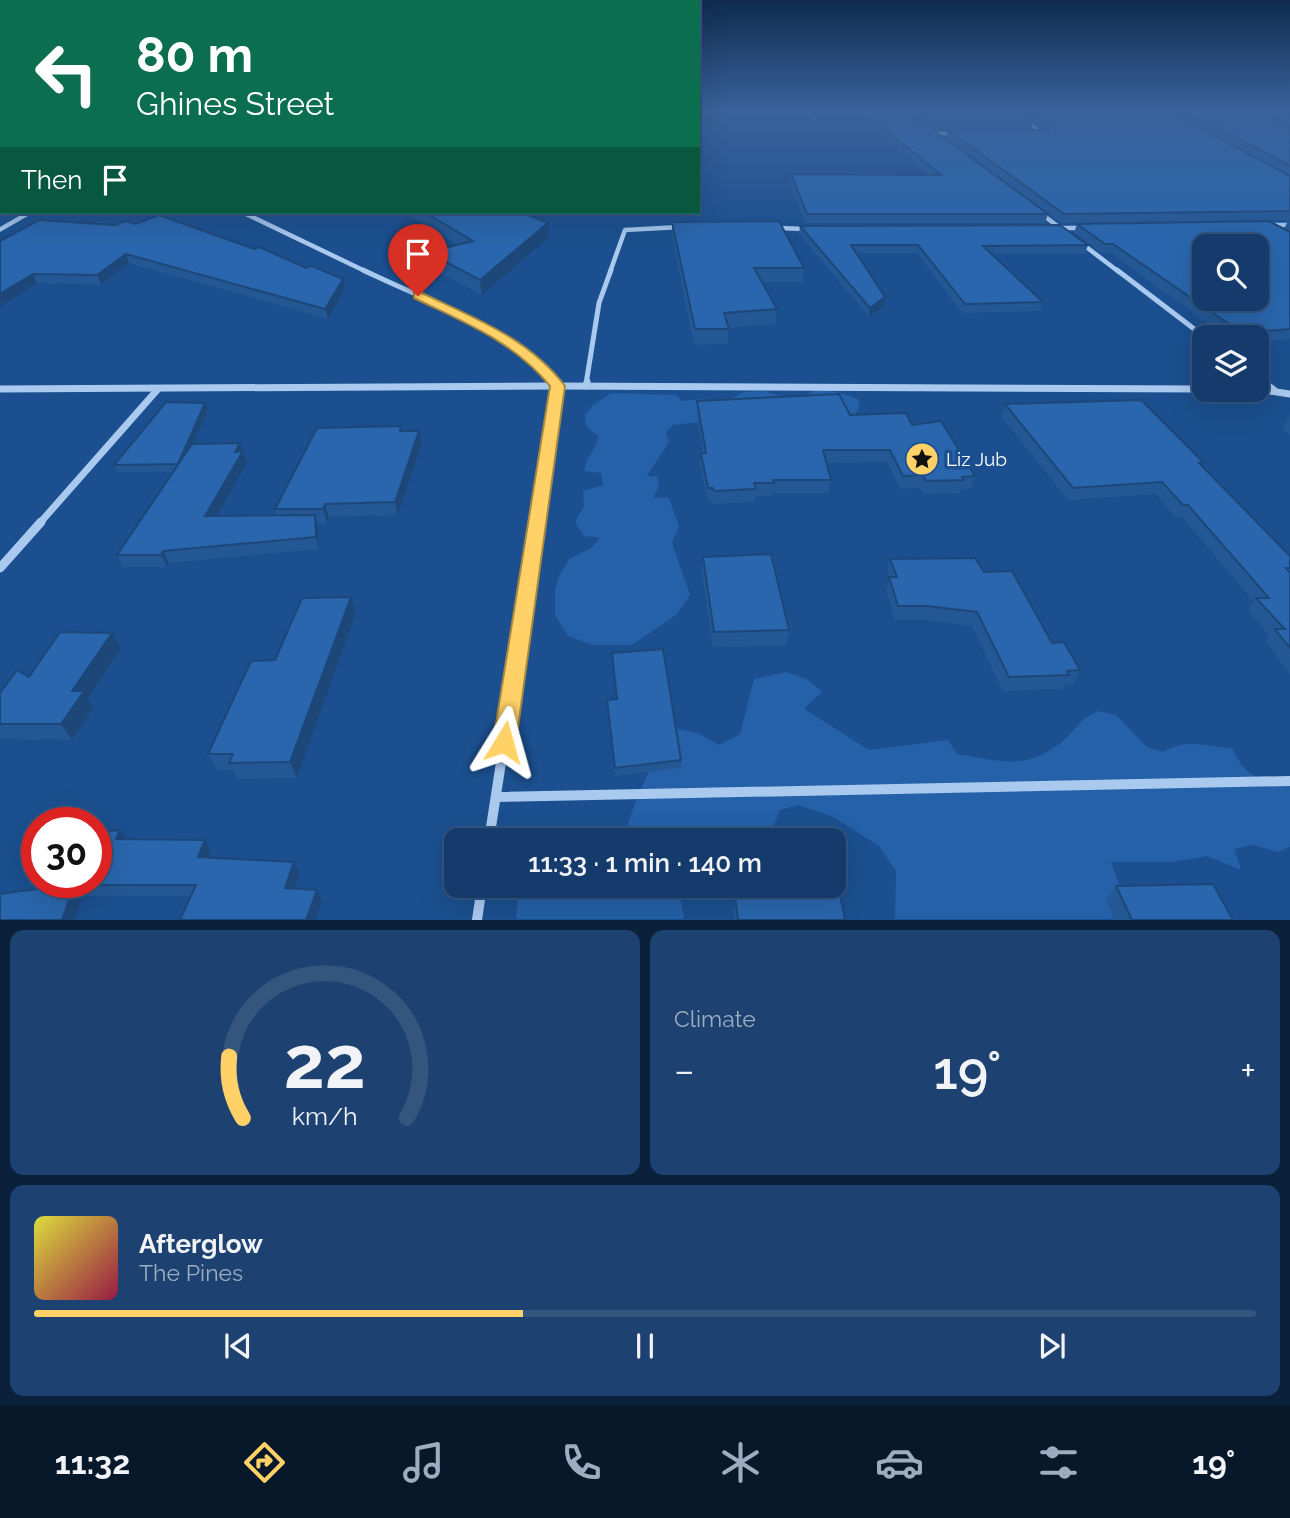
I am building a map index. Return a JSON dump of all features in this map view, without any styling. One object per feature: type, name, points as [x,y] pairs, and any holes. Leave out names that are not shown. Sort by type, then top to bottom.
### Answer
[{"type":"street","points":[[1029,204],[1070,235]]},
{"type":"street","points":[[0,230],[27,214]]},
{"type":"street","points":[[246,214],[510,341],[541,367],[558,386]]},
{"type":"street","points":[[1278,232],[1267,225],[1290,225]]},
{"type":"street","points":[[586,386],[599,303],[625,230],[691,227]]},
{"type":"street","points":[[769,228],[807,229]]},
{"type":"street","points":[[1047,228],[1086,228]]},
{"type":"street","points":[[1079,241],[1192,327]]},
{"type":"street","points":[[491,828],[558,386]]},
{"type":"street","points":[[0,389],[558,386],[1192,389]]},
{"type":"street","points":[[1269,386],[1274,390]]},
{"type":"street","points":[[0,568],[159,389]]},
{"type":"street","points":[[1269,390],[1290,394]]},
{"type":"street","points":[[496,797],[1290,781]]},
{"type":"street","points":[[477,919],[480,898]]},
{"type":"shaded area","points":[[764,391],[795,400],[815,391],[831,391],[858,399],[860,405],[854,417],[673,425],[666,432],[669,442],[647,476],[657,476],[659,487],[653,497],[669,498],[679,526],[672,543],[690,595],[676,615],[632,645],[592,645],[568,636],[555,615],[555,590],[559,576],[570,558],[590,549],[600,538],[584,536],[575,522],[584,506],[583,491],[603,485],[601,473],[584,471],[599,437],[586,426],[585,415],[593,405],[611,393],[677,395],[681,401],[703,399],[722,403],[744,392]]},
{"type":"shaded area","points":[[786,672],[807,679],[822,692],[804,709],[869,750],[948,740],[957,754],[1001,761],[1026,760],[1051,749],[1082,721],[1098,711],[1116,715],[1147,747],[1163,752],[1188,744],[1233,749],[1243,766],[1255,777],[1290,784],[1290,847],[1278,852],[1253,845],[1234,849],[1241,870],[1207,856],[1173,862],[1111,862],[1125,900],[1141,919],[895,919],[896,871],[879,846],[833,817],[799,805],[780,810],[773,828],[627,828],[644,782],[674,728],[700,734],[719,745],[740,734],[754,679]]},
{"type":"shaded area","points":[[518,898],[680,898],[684,919],[516,919]]},
{"type":"building","points":[[915,154],[966,154],[1048,214],[807,214],[791,174],[941,175]]},
{"type":"building","points":[[981,154],[1249,154],[1290,176],[1290,211],[1064,214]]},
{"type":"building","points":[[1267,154],[1290,154],[1290,166]]},
{"type":"building","points":[[427,214],[526,214],[548,223],[480,280],[427,252],[473,241]]},
{"type":"building","points":[[159,215],[254,249],[259,247],[306,268],[312,266],[343,279],[325,309],[126,254],[97,275],[33,274],[0,294],[0,241],[39,220],[115,225],[125,221],[136,224]]},
{"type":"building","points":[[779,221],[804,268],[754,268],[777,309],[724,313],[729,329],[695,329],[672,222]]},
{"type":"building","points":[[1269,221],[1290,232],[1290,329],[1269,331],[1269,325],[1230,325],[1210,311],[1269,311],[1269,234],[1192,234],[1192,299],[1113,244],[1105,244],[1077,224]]},
{"type":"building","points":[[1060,225],[1088,245],[983,246],[1043,302],[965,304],[918,245],[851,245],[885,297],[870,308],[800,226]]},
{"type":"building","points":[[839,394],[850,415],[906,413],[912,425],[941,421],[975,476],[962,477],[964,480],[926,481],[923,475],[903,476],[890,450],[823,450],[831,480],[773,480],[774,483],[754,483],[756,489],[714,491],[713,488],[708,488],[701,454],[706,453],[697,401]]},
{"type":"building","points":[[1141,400],[1290,556],[1290,568],[1286,568],[1290,573],[1290,648],[1275,629],[1285,629],[1256,598],[1269,598],[1188,505],[1183,505],[1162,482],[1073,488],[1005,404]]},
{"type":"building","points":[[166,402],[205,403],[178,464],[114,465]]},
{"type":"building","points":[[401,426],[400,431],[419,431],[395,502],[325,504],[323,509],[275,509],[317,428]]},
{"type":"building","points":[[240,443],[235,452],[243,451],[205,516],[315,515],[316,537],[163,551],[161,555],[117,555],[192,444]]},
{"type":"building","points":[[771,554],[789,630],[714,632],[703,557]]},
{"type":"building","points":[[975,558],[984,572],[1012,571],[1052,643],[1064,642],[1080,670],[1067,671],[1069,675],[1009,677],[977,612],[927,606],[898,606],[889,577],[897,577],[890,559]]},
{"type":"building","points":[[351,597],[290,762],[229,763],[233,754],[208,754],[251,661],[275,660],[302,598]]},
{"type":"building","points":[[60,632],[112,633],[72,691],[84,691],[61,724],[0,724],[0,693],[17,670],[29,677]]},
{"type":"building","points":[[663,649],[681,760],[615,768],[607,700],[617,699],[612,653]]},
{"type":"building","points":[[120,830],[116,839],[205,840],[198,857],[294,862],[285,888],[317,890],[306,920],[180,920],[196,885],[112,885],[112,831]]},
{"type":"building","points":[[1213,884],[1233,920],[1132,920],[1116,886]]},
{"type":"building","points":[[21,891],[21,898],[70,898],[62,920],[0,920],[0,894]]},
{"type":"building","points":[[735,898],[841,898],[845,920],[738,920]]},
{"type":"place","name":"Liz Jub","points":[[922,459]]},
{"type":"route","points":[[418,296],[510,341],[541,367],[558,386],[504,742]]}]
